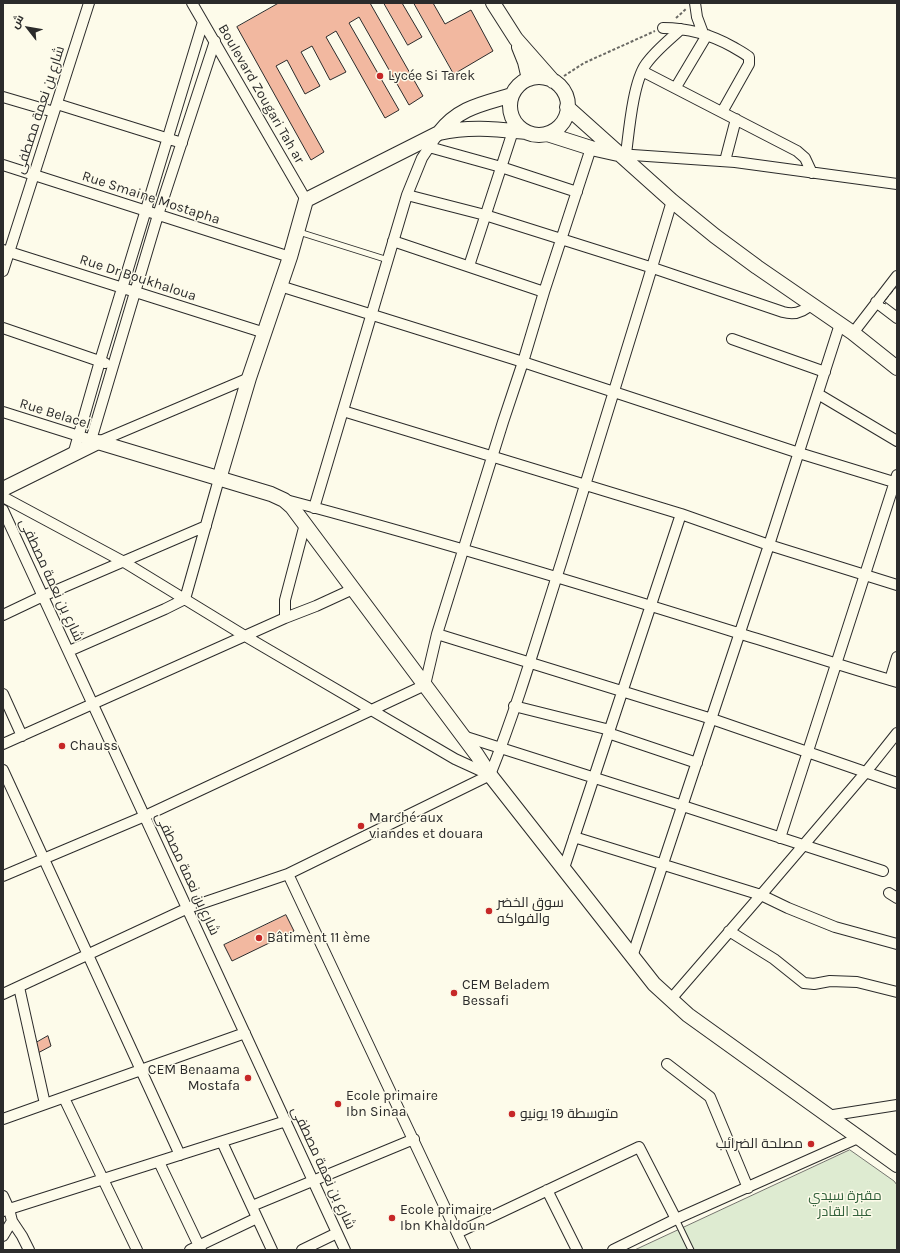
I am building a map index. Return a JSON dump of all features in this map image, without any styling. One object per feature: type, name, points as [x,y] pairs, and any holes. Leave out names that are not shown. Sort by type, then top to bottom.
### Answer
[{"type":"street","name":"شارع بن نعمة مصطفى","points":[[3,271],[6,251],[34,175],[89,3]]},
{"type":"street","name":"Boulevard Zougari Tah ar","points":[[192,3],[306,200]]},
{"type":"street","points":[[69,651],[185,599],[219,479],[250,378],[298,232],[306,200],[439,132],[456,129],[480,128],[540,135],[547,134],[555,130],[562,124],[568,107],[564,93],[516,39],[493,3]]},
{"type":"street","points":[[691,5],[705,34]]},
{"type":"street","points":[[73,455],[145,211],[203,22]]},
{"type":"street","points":[[663,28],[681,28],[705,34],[724,42],[745,54],[750,59],[749,64],[722,112]]},
{"type":"street","points":[[622,154],[637,83],[642,71],[650,58],[681,28]]},
{"type":"street","points":[[676,87],[705,34]]},
{"type":"street","points":[[516,39],[525,62],[529,80]]},
{"type":"street","points":[[95,441],[113,366],[135,292],[214,41]]},
{"type":"street","points":[[642,71],[676,87],[801,154],[808,162],[812,173]]},
{"type":"street","points":[[469,266],[501,167],[519,132],[512,116],[510,103],[512,95],[519,86],[529,80],[541,78],[554,82]]},
{"type":"street","points":[[314,508],[407,195],[422,158],[446,123],[455,116],[465,110],[512,95]]},
{"type":"street","points":[[3,97],[55,108],[182,143]]},
{"type":"street","points":[[568,107],[622,154],[672,201],[737,253],[853,333],[897,368]]},
{"type":"street","points":[[725,161],[736,120]]},
{"type":"street","points":[[547,134],[591,148],[622,154],[725,161],[897,184]]},
{"type":"street","points":[[429,147],[501,167],[577,192]]},
{"type":"street","points":[[425,685],[438,634],[493,456],[591,148]]},
{"type":"street","name":"Rue Smaine Mostapha","points":[[3,166],[290,257]]},
{"type":"street","points":[[407,195],[485,215],[789,313],[801,312],[811,304]]},
{"type":"street","points":[[3,994],[188,908],[288,874],[490,775],[501,748],[529,663],[615,392],[672,201]]},
{"type":"street","points":[[393,241],[544,292]]},
{"type":"street","name":"Rue Dr Boukhaloua","points":[[6,251],[265,333]]},
{"type":"street","points":[[853,333],[897,276]]},
{"type":"street","points":[[280,286],[523,362],[799,453],[896,481],[780,838]]},
{"type":"street","points":[[876,302],[897,318]]},
{"type":"street","points":[[632,957],[712,719],[840,324]]},
{"type":"street","points":[[3,328],[113,366]]},
{"type":"street","points":[[732,339],[825,372]]},
{"type":"street","points":[[3,489],[73,455],[95,441],[250,378]]},
{"type":"street","points":[[818,394],[897,441]]},
{"type":"street","points":[[343,411],[681,514],[769,545],[865,576],[897,584]]},
{"type":"street","name":"Rue Belacel","points":[[3,412],[95,441]]},
{"type":"street","points":[[95,441],[271,494],[284,500],[556,577],[740,633],[836,665],[893,681],[897,657]]},
{"type":"street","points":[[3,497],[124,562],[245,636],[454,759],[490,775]]},
{"type":"street","points":[[284,500],[292,507],[305,524],[463,736],[490,775],[654,984],[688,1016],[897,1165]]},
{"type":"street","name":"شارع بن نعمة مصطفى","points":[[3,510],[345,1250]]},
{"type":"street","points":[[564,868],[681,514]]},
{"type":"street","points":[[285,618],[286,600],[305,524]]},
{"type":"street","points":[[3,615],[43,596],[206,526]]},
{"type":"street","points":[[3,744],[353,589]]},
{"type":"street","points":[[438,634],[712,719],[897,783]]},
{"type":"street","points":[[3,876],[145,816],[425,685]]},
{"type":"street","points":[[3,694],[22,736]]},
{"type":"street","points":[[514,706],[609,732],[697,763]]},
{"type":"street","points":[[670,999],[866,772],[897,733]]},
{"type":"street","points":[[463,736],[883,871]]},
{"type":"street","points":[[3,770],[180,1155]]},
{"type":"street","points":[[574,837],[760,895],[835,927],[897,944]]},
{"type":"street","points":[[288,874],[465,1250]]},
{"type":"street","points":[[729,931],[774,959],[804,984],[814,984],[830,980],[857,982],[897,992]]},
{"type":"street","points":[[19,987],[45,1104]]},
{"type":"street","points":[[3,1120],[245,1033]]},
{"type":"street","points":[[667,1064],[710,1097],[748,1188]]},
{"type":"street","points":[[64,1098],[137,1250]]},
{"type":"street","points":[[827,1116],[897,1105]]},
{"type":"street","points":[[6,1210],[286,1121]]},
{"type":"street","points":[[613,1250],[676,1219],[858,1138]]},
{"type":"street","points":[[252,1206],[414,1139]]},
{"type":"street","points":[[222,1142],[272,1250]]},
{"type":"street","points":[[457,1232],[639,1147],[676,1219]]},
{"type":"street","points":[[159,1162],[196,1249],[257,1218]]},
{"type":"street","points":[[547,1190],[577,1250]]},
{"type":"street","points":[[3,1196],[6,1210],[29,1250]]},
{"type":"street","points":[[3,1236],[12,1221]]},
{"type":"street","points":[[302,1250],[337,1233]]},
{"type":"lane","points":[[298,232],[388,260]]},
{"type":"lane","points":[[676,1219],[691,1250]]},
{"type":"path","points":[[554,82],[584,63],[663,28],[691,5]]},
{"type":"green space","name":"مقبرة سيدي عبد القادر","points":[[850,1150],[894,1181],[897,1185],[897,1250],[635,1250]]},
{"type":"building","points":[[279,3],[370,3],[423,96],[409,105],[359,17],[349,23],[399,110],[385,118],[336,31],[326,37],[346,72],[330,80],[312,46],[301,52],[320,86],[305,94],[287,60],[276,66],[324,152],[311,160],[237,27]]},
{"type":"building","points":[[384,3],[402,3],[422,37],[408,45]]},
{"type":"building","points":[[414,3],[433,3],[445,24],[471,10],[493,51],[454,74]]},
{"type":"building","name":"Bâtiment 11 ème","points":[[286,915],[294,931],[232,961],[224,945]]},
{"type":"building","points":[[48,1036],[51,1046],[36,1054],[34,1044]]},
{"type":"fence","points":[[886,304],[883,303],[897,286]]},
{"type":"place","name":"Lycée Si Tarek","points":[[380,76]]},
{"type":"place","name":"Chauss","points":[[62,746]]},
{"type":"place","name":"Marché aux viandes et douara","points":[[361,826]]},
{"type":"place","name":"سوق الخضر والفواكه","points":[[489,911]]},
{"type":"place","name":"Bâtiment 11 ème","points":[[259,938]]},
{"type":"place","name":"CEM Beladem Bessafi","points":[[454,993]]},
{"type":"place","name":"CEM Benaama Mostafa","points":[[248,1078]]},
{"type":"place","name":"Ecole primaire Ibn Sinaa","points":[[338,1104]]},
{"type":"place","name":"متوسطة 19 يونيو","points":[[512,1114]]},
{"type":"place","name":"مصلحة الضرائب","points":[[811,1144]]},
{"type":"place","name":"Ecole primaire Ibn Khaldoun","points":[[392,1218]]}]
